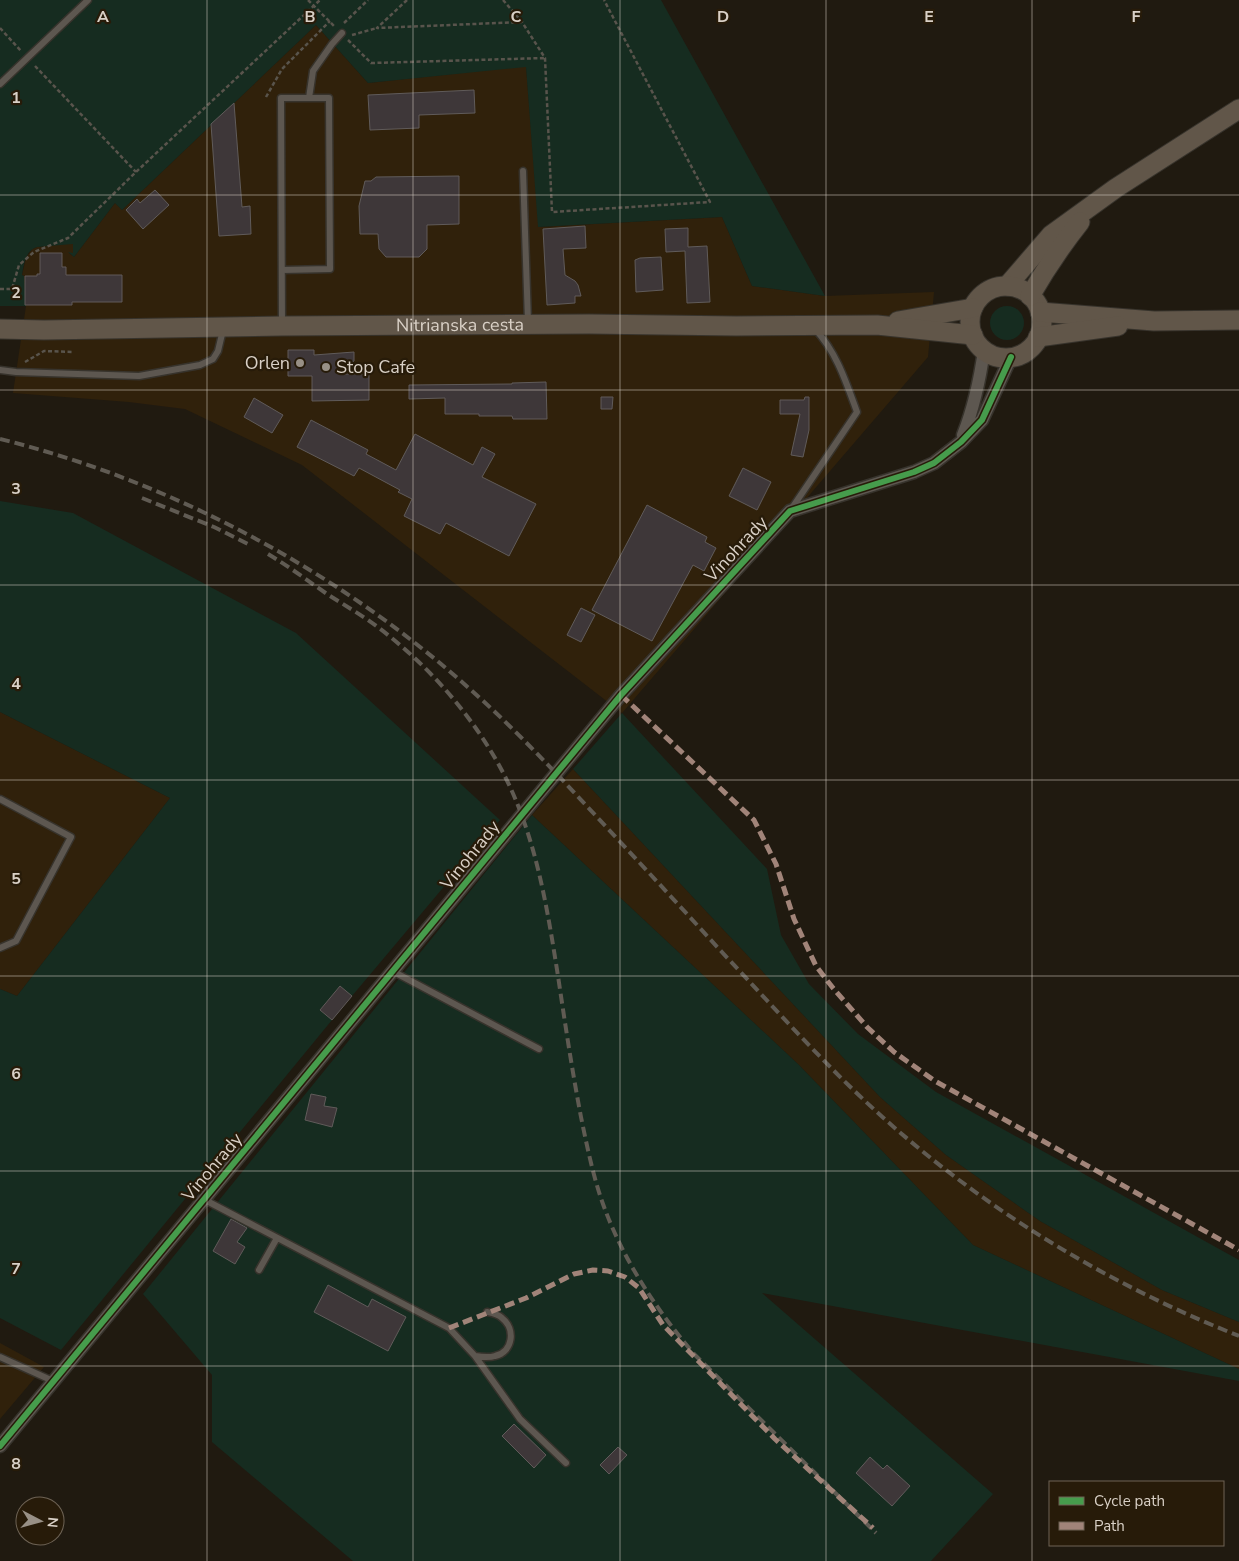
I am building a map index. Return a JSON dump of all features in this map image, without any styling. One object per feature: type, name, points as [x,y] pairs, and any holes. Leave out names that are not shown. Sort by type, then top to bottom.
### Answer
[{"type":"main road","points":[[1007,286],[1051,235],[1124,183],[1239,109]]},
{"type":"main road","points":[[1035,304],[1043,272],[1063,242],[1095,204]]},
{"type":"main road","points":[[1007,286],[1022,290],[1035,304],[1041,327],[1038,337],[1027,350],[1012,357],[994,356],[979,343],[970,324],[974,308],[980,298],[989,290],[1007,286]]},
{"type":"main road","points":[[1035,304],[1154,321]]},
{"type":"main road","name":"Nitrianska cesta","points":[[0,329],[282,326],[877,325],[974,308]]},
{"type":"main road","points":[[1038,337],[1154,321],[1234,320]]},
{"type":"main road","name":"Nitrianska cesta","points":[[877,325],[979,343]]},
{"type":"main road","name":"Nitrianska cesta","points":[[0,336],[44,330]]},
{"type":"street","points":[[961,442],[980,382],[979,343]]},
{"type":"street","name":"Vinohrady","points":[[0,1446],[621,696],[790,512],[914,472],[934,463],[961,442],[982,420],[1012,357]]},
{"type":"lane","points":[[0,84],[88,0]]},
{"type":"lane","points":[[309,98],[313,71],[340,31]]},
{"type":"lane","points":[[282,270],[330,269],[329,98],[281,98],[282,326]]},
{"type":"lane","points":[[523,171],[528,325]]},
{"type":"lane","points":[[790,512],[857,412],[840,366],[827,342],[813,326]]},
{"type":"lane","points":[[0,370],[139,376],[200,366],[213,359],[218,351],[223,327]]},
{"type":"lane","points":[[0,799],[71,837],[16,941],[0,948]]},
{"type":"lane","points":[[394,972],[539,1049]]},
{"type":"lane","points":[[205,1200],[449,1328],[475,1356],[520,1420],[566,1463]]},
{"type":"lane","points":[[259,1270],[277,1238]]},
{"type":"lane","points":[[475,1356],[495,1356],[502,1353],[511,1341],[509,1326],[503,1318],[487,1312]]},
{"type":"lane","points":[[0,1357],[54,1382]]},
{"type":"path","points":[[308,0],[340,31],[368,0]]},
{"type":"path","points":[[0,289],[12,288],[19,266],[34,252],[68,238],[320,0]]},
{"type":"path","points":[[378,28],[407,0]]},
{"type":"path","points":[[503,0],[522,22],[545,58],[552,212],[710,202],[604,0]]},
{"type":"path","points":[[266,97],[282,69],[330,21]]},
{"type":"path","points":[[522,22],[378,28],[345,36],[370,63],[545,58]]},
{"type":"path","points":[[0,28],[136,172]]},
{"type":"path","points":[[8,371],[44,351],[74,352]]},
{"type":"shaded area","points":[[316,25],[368,83],[526,66],[539,227],[722,217],[752,286],[825,296],[934,292],[928,357],[622,713],[302,465],[185,409],[129,402],[13,393],[26,306],[24,276],[22,275],[26,258],[32,249],[73,243],[73,253],[69,253],[74,257],[115,203],[122,210]]},
{"type":"shaded area","points":[[0,712],[170,798],[17,996],[0,989]]},
{"type":"shaded area","points":[[573,769],[880,1097],[946,1155],[1040,1221],[1162,1290],[1239,1322],[1239,1369],[973,1245],[799,1065],[532,815]]},
{"type":"shaded area","points":[[0,1343],[44,1367],[0,1419]]},
{"type":"green space","points":[[0,0],[661,0],[825,296],[752,286],[722,217],[538,227],[526,67],[368,83],[316,25],[122,210],[115,203],[74,257],[68,252],[73,253],[73,244],[33,249],[26,258],[22,275],[24,276],[26,306],[0,306]]},
{"type":"green space","points":[[1007,306],[1014,307],[1019,311],[1023,316],[1023,330],[1019,335],[1014,339],[1007,340],[1000,339],[995,335],[991,330],[990,323],[991,316],[995,311],[1000,307]]},
{"type":"green space","points":[[0,501],[73,513],[296,633],[500,820],[352,996],[340,986],[320,1010],[332,1020],[61,1350],[0,1318],[0,989],[17,996],[170,798],[0,712]]},
{"type":"green space","points":[[622,713],[767,869],[781,935],[809,984],[858,1034],[936,1092],[1239,1260],[1239,1322],[1162,1290],[1040,1221],[946,1155],[880,1097],[573,769]]},
{"type":"green space","points":[[532,815],[799,1065],[973,1245],[1239,1369],[1239,1381],[762,1293],[993,1494],[931,1561],[353,1561],[212,1442],[212,1375],[143,1294]]},
{"type":"building","points":[[474,90],[475,113],[419,115],[419,128],[370,130],[368,95]]},
{"type":"building","points":[[234,103],[242,207],[250,206],[251,234],[219,236],[211,124]]},
{"type":"building","points":[[459,176],[459,224],[427,225],[427,249],[419,257],[386,257],[379,249],[378,234],[360,234],[359,206],[365,181],[371,181],[376,177]]},
{"type":"building","points":[[155,190],[169,205],[143,229],[126,210],[137,199],[140,203]]},
{"type":"building","points":[[585,226],[586,248],[563,249],[565,275],[575,281],[581,296],[575,296],[575,303],[547,305],[543,229]]},
{"type":"building","points":[[688,228],[688,247],[707,246],[710,302],[687,303],[685,251],[666,252],[665,229]]},
{"type":"building","points":[[40,253],[62,253],[62,267],[66,267],[66,275],[122,275],[122,302],[72,302],[72,305],[25,305],[25,276],[37,276],[37,274],[40,274]]},
{"type":"building","points":[[661,257],[663,290],[636,292],[635,260]]},
{"type":"building","points":[[288,350],[314,350],[314,355],[354,352],[354,361],[339,374],[369,374],[369,400],[312,401],[312,376],[288,376]]},
{"type":"building","points":[[546,382],[547,419],[513,419],[512,416],[479,416],[479,414],[445,414],[445,398],[409,399],[409,385]]},
{"type":"building","points":[[601,397],[613,397],[612,409],[601,409]]},
{"type":"building","points":[[805,397],[809,397],[809,430],[803,457],[791,455],[800,414],[780,414],[780,400],[804,400]]},
{"type":"building","points":[[254,398],[283,415],[272,433],[244,417]]},
{"type":"building","points":[[311,420],[368,450],[366,454],[396,470],[415,434],[473,465],[482,447],[495,454],[482,477],[536,504],[509,556],[446,523],[440,534],[404,516],[412,499],[398,492],[400,490],[359,468],[354,476],[297,447]]},
{"type":"building","points":[[743,468],[771,482],[757,510],[729,496]]},
{"type":"building","points":[[647,505],[707,537],[705,542],[716,548],[704,571],[693,565],[652,641],[592,610]]},
{"type":"building","points":[[581,608],[595,615],[581,642],[567,635]]},
{"type":"building","points":[[340,986],[352,996],[332,1020],[320,1010]]},
{"type":"building","points":[[311,1094],[326,1097],[324,1106],[337,1108],[332,1127],[305,1120]]},
{"type":"building","points":[[231,1219],[247,1228],[237,1242],[245,1247],[235,1264],[213,1251]]},
{"type":"building","points":[[328,1285],[368,1307],[372,1299],[406,1317],[388,1351],[314,1312]]},
{"type":"building","points":[[514,1424],[546,1455],[534,1468],[502,1436]]},
{"type":"building","points":[[618,1447],[627,1455],[609,1474],[600,1465]]},
{"type":"building","points":[[870,1457],[883,1469],[887,1465],[910,1486],[892,1506],[856,1473]]},
{"type":"railway","points":[[0,439],[64,457],[127,479],[190,506],[250,536],[309,570],[366,607],[420,647],[488,705],[520,736],[809,1045],[846,1083],[907,1138],[995,1206],[1041,1236],[1137,1290],[1239,1336]]},
{"type":"railway","points":[[142,498],[214,527],[250,545]]},
{"type":"railway","points":[[268,554],[373,623],[412,656],[443,687],[471,721],[495,758],[520,810],[537,864],[549,919],[588,1150],[603,1204],[620,1245],[654,1302],[694,1354],[876,1533]]},
{"type":"marked path","points":[[621,695],[754,820],[776,864],[794,919],[816,966],[867,1027],[894,1052],[935,1081],[1239,1250]]},
{"type":"marked path","points":[[449,1328],[526,1298],[574,1274],[593,1270],[608,1271],[625,1277],[639,1288],[663,1325],[775,1439],[873,1528]]},
{"type":"cycle path","points":[[0,1446],[621,695],[790,511],[914,472],[934,463],[961,442],[982,420],[1011,357]]},
{"type":"place","name":"Orlen","points":[[300,363]]},
{"type":"place","name":"Stop Cafe","points":[[326,367]]}]
